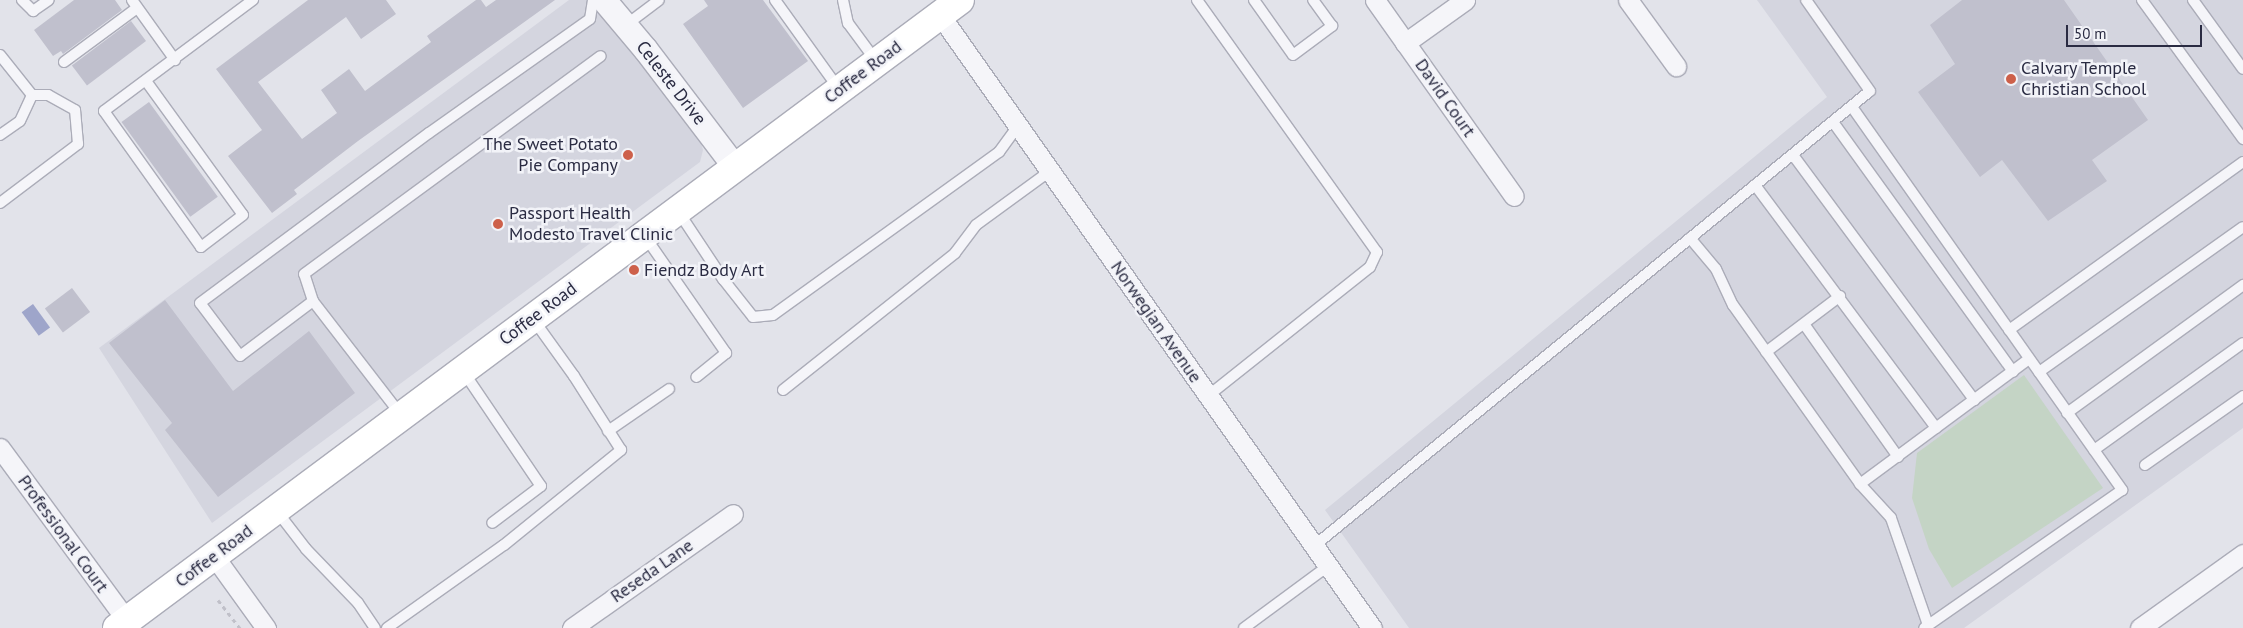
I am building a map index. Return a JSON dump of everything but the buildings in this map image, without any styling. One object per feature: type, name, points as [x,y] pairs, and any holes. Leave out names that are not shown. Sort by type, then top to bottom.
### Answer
[{"type":"main road","name":"Coffee Road","points":[[122,624],[950,8]]},
{"type":"street","name":"Celeste Drive","points":[[604,0],[626,25],[735,167]]},
{"type":"street","name":"David Court","points":[[1375,0],[1514,196]]},
{"type":"street","points":[[1405,43],[1465,0]]},
{"type":"street","points":[[1628,0],[1676,66]]},
{"type":"street","name":"Norwegian Avenue","points":[[950,8],[1018,126],[1372,628]]},
{"type":"street","name":"Professional Court","points":[[0,448],[122,624]]},
{"type":"street","name":"Reseda Lane","points":[[572,628],[733,514]]},
{"type":"street","points":[[2150,625],[2243,554]]},
{"type":"street","points":[[214,556],[266,628]]},
{"type":"lane","points":[[22,0],[33,11],[49,0]]},
{"type":"lane","points":[[146,81],[243,215],[201,247],[104,111],[254,0]]},
{"type":"lane","points":[[314,301],[240,356],[200,303],[429,133],[590,18],[593,0]]},
{"type":"lane","points":[[626,25],[659,0]]},
{"type":"lane","points":[[775,0],[839,90]]},
{"type":"lane","points":[[843,0],[848,23],[877,62]]},
{"type":"lane","points":[[1197,0],[1377,252],[1370,267],[1208,396]]},
{"type":"lane","points":[[1254,0],[1293,55],[1332,26],[1312,0]]},
{"type":"lane","points":[[1314,546],[1852,107],[1870,90],[1806,0]]},
{"type":"lane","points":[[2142,0],[2243,139]]},
{"type":"lane","points":[[2194,0],[2243,69]]},
{"type":"lane","points":[[64,62],[135,4],[175,60]]},
{"type":"lane","points":[[0,55],[32,95]]},
{"type":"lane","points":[[401,416],[314,301],[304,274],[601,56]]},
{"type":"lane","points":[[0,135],[20,121],[32,95]]},
{"type":"lane","points":[[0,203],[78,144],[75,110],[48,95],[32,95]]},
{"type":"lane","points":[[1690,238],[1716,269],[1733,305],[1860,484],[1891,518],[1926,627],[2122,490],[1852,107]]},
{"type":"lane","points":[[1833,122],[2013,372]]},
{"type":"lane","points":[[677,210],[723,279],[753,317],[773,315],[998,152],[1018,126]]},
{"type":"lane","points":[[1793,155],[1974,400]]},
{"type":"lane","points":[[2009,330],[2243,162]]},
{"type":"lane","points":[[783,390],[955,253],[976,225],[1050,171]]},
{"type":"lane","points":[[1755,186],[1840,296],[1936,428]]},
{"type":"lane","points":[[2039,372],[2243,227]]},
{"type":"lane","points":[[644,235],[726,353],[696,377]]},
{"type":"lane","points":[[2067,412],[2243,285]]},
{"type":"lane","points":[[1766,352],[1840,296]]},
{"type":"lane","points":[[388,628],[504,545],[621,450],[574,376],[532,318]]},
{"type":"lane","points":[[1804,324],[1898,456]]},
{"type":"lane","points":[[2094,450],[2243,343]]},
{"type":"lane","points":[[1860,484],[2030,359]]},
{"type":"lane","points":[[462,371],[542,486],[492,523]]},
{"type":"lane","points":[[608,431],[668,389]]},
{"type":"lane","points":[[2145,465],[2243,396]]},
{"type":"lane","points":[[276,510],[306,549],[358,603],[375,628]]},
{"type":"lane","points":[[1244,628],[1328,566]]},
{"type":"path","points":[[218,600],[240,628]]},
{"type":"shaded area","points":[[569,0],[591,0],[699,136],[703,150],[700,162],[212,523],[99,348]]},
{"type":"shaded area","points":[[1757,0],[2243,0],[2243,428],[1964,628],[1409,628],[1325,510],[1827,97]]},
{"type":"green space","points":[[2024,375],[2103,488],[1952,588],[1929,549],[1912,498],[1917,453]]},
{"type":"water","points":[[33,304],[50,327],[39,336],[22,312]]},
{"type":"place","name":"Calvary Temple Christian School","points":[[2011,79]]},
{"type":"place","name":"The Sweet Potato Pie Company","points":[[628,155]]},
{"type":"place","name":"Passport Health Modesto Travel Clinic","points":[[498,224]]},
{"type":"place","name":"Fiendz Body Art","points":[[634,270]]}]
